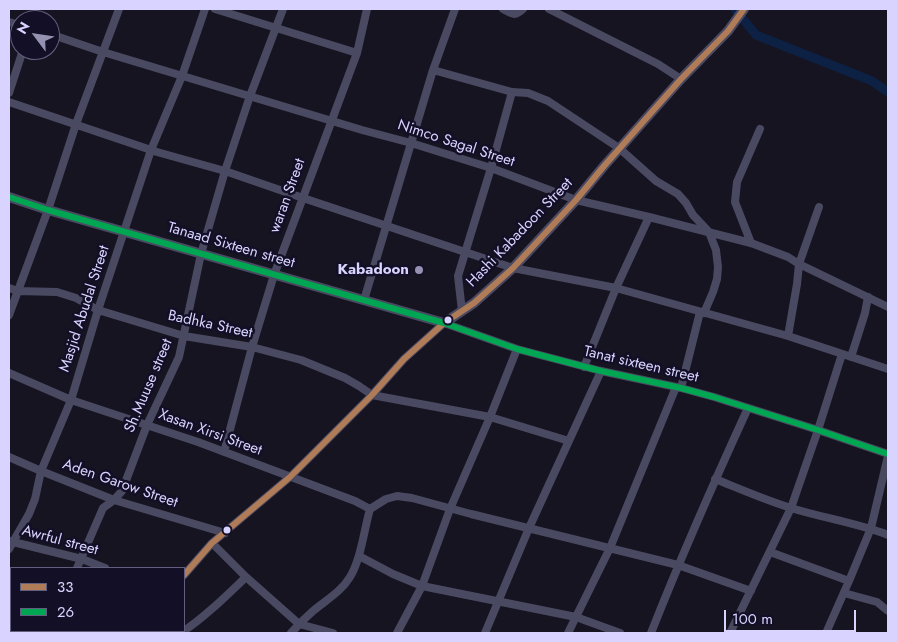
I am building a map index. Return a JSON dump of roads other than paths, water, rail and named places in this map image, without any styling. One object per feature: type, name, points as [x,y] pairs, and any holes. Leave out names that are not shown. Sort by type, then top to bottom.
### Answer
[{"type":"street","points":[[9,315],[48,210],[76,124],[119,9]]},
{"type":"street","name":"Masjid Abudal Street","points":[[10,544],[29,514],[35,499],[41,471],[71,400],[98,310],[151,150],[182,76],[205,9]]},
{"type":"street","points":[[215,9],[356,53]]},
{"type":"street","name":"Sh.Muuse street","points":[[78,567],[103,508],[122,491],[147,425],[179,357],[201,254],[225,171],[250,96],[283,9]]},
{"type":"street","name":"waran Street","points":[[224,452],[252,347],[274,275],[356,53],[367,9]]},
{"type":"street","points":[[364,300],[433,70],[455,9]]},
{"type":"street","points":[[503,9],[510,14],[514,14],[519,13],[523,9]]},
{"type":"street","points":[[549,9],[658,64],[681,79]]},
{"type":"street","name":"Hashi Kabadoon Street","points":[[185,574],[212,543],[290,477],[372,395],[404,359],[444,323],[474,302],[512,268],[576,200],[619,148],[681,79],[728,31],[744,9]]},
{"type":"street","name":"Nimco Sagal Street","points":[[60,37],[182,76],[491,168],[576,200],[751,243],[788,257],[888,307]]},
{"type":"street","points":[[9,93],[20,60]]},
{"type":"street","points":[[433,70],[512,92],[528,93],[548,101],[619,148],[656,181],[678,194],[693,215],[709,232],[716,250],[717,279],[702,312],[678,388],[610,548],[568,633]]},
{"type":"street","points":[[462,311],[458,276],[512,92]]},
{"type":"street","points":[[9,102],[151,150],[225,171],[512,268],[616,288],[788,336],[888,369]]},
{"type":"street","points":[[751,243],[735,202],[737,182],[760,129]]},
{"type":"street","name":"Tanaad Sixteen street","points":[[9,198],[444,323]]},
{"type":"street","points":[[788,336],[798,284],[799,264],[819,207]]},
{"type":"street","points":[[584,367],[616,288],[649,217]]},
{"type":"street","name":"Badhka Street","points":[[9,288],[18,291],[57,292],[76,298],[98,310],[184,336],[252,347],[301,360],[345,378],[372,395]]},
{"type":"street","points":[[851,357],[868,297]]},
{"type":"street","name":"Tanat sixteen street","points":[[444,323],[517,349],[584,367],[714,397],[818,430],[888,455]]},
{"type":"street","points":[[397,633],[422,586],[450,509],[517,349]]},
{"type":"street","points":[[730,633],[791,508],[842,354]]},
{"type":"street","points":[[486,633],[529,528],[601,371]]},
{"type":"street","name":"Xasan Xirsi Street","points":[[9,373],[71,400],[198,442],[370,509]]},
{"type":"street","points":[[372,395],[490,417],[569,441]]},
{"type":"street","points":[[651,633],[715,479],[748,408]]},
{"type":"street","points":[[826,633],[871,528],[888,455]]},
{"type":"street","name":"Aden Garow Street","points":[[9,457],[114,500],[225,533]]},
{"type":"street","points":[[715,479],[791,508],[871,528],[888,535]]},
{"type":"street","points":[[291,633],[314,611],[334,596],[350,577],[359,556],[370,509],[386,499],[397,496],[412,498],[678,566],[751,591]]},
{"type":"street","points":[[212,543],[246,577],[299,624],[333,633]]},
{"type":"street","name":"Awrful street","points":[[10,544],[82,558],[103,567]]},
{"type":"street","points":[[770,552],[849,582]]},
{"type":"street","points":[[359,556],[393,574],[422,586],[576,617],[620,633]]},
{"type":"street","points":[[185,630],[213,608],[246,577]]},
{"type":"street","points":[[844,593],[877,602],[888,611]]},
{"type":"waterway","points":[[735,9],[756,35],[872,81],[888,92]]},
{"type":"place","name":"Kabadoon","points":[[419,270]]}]
